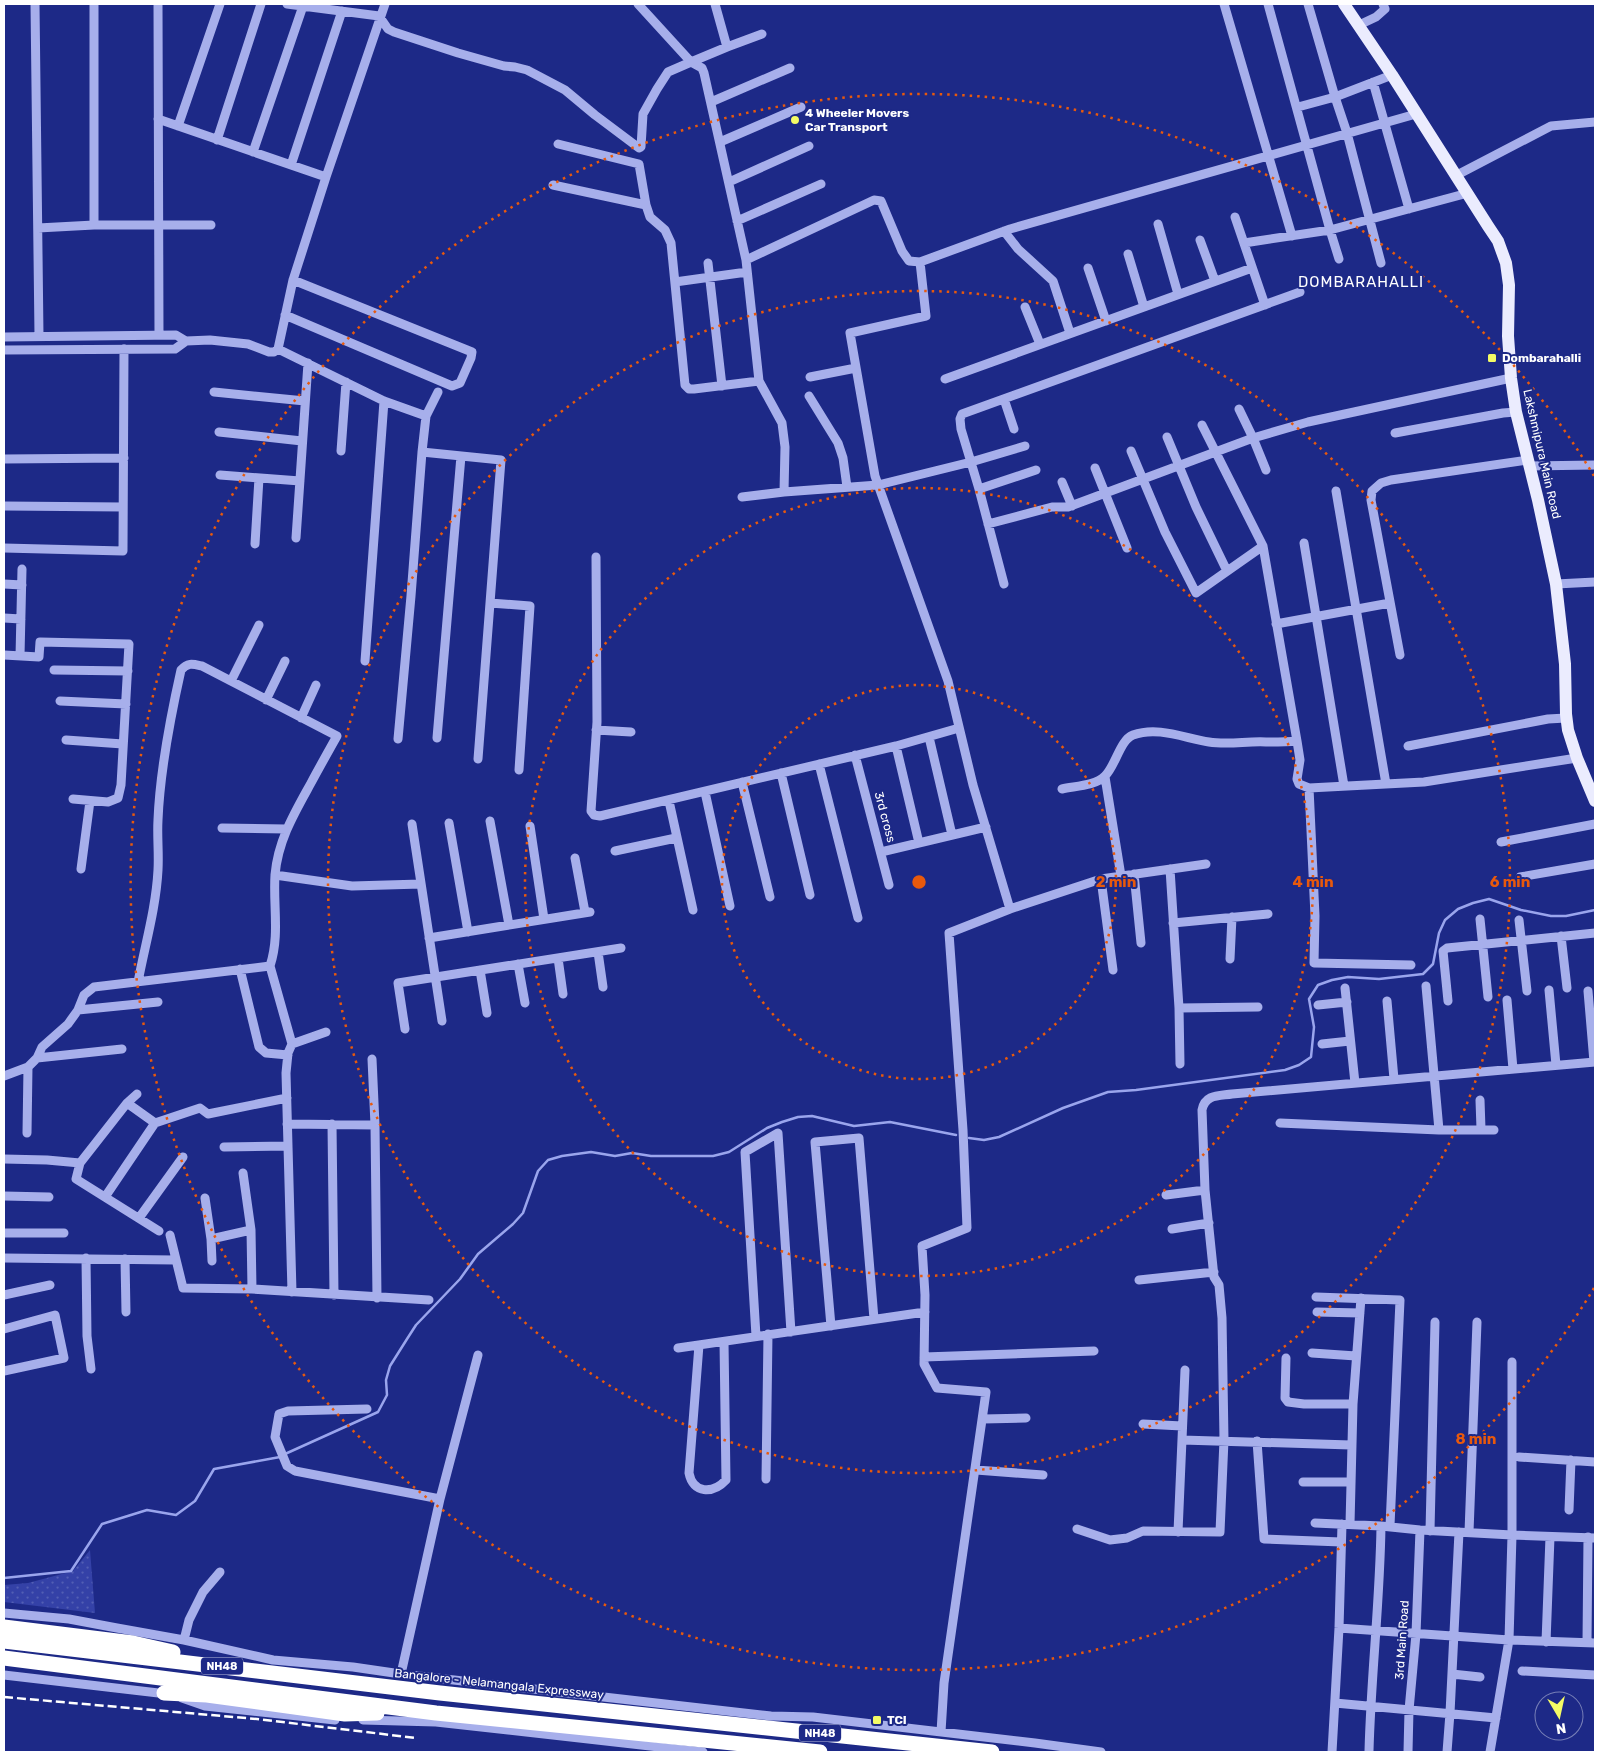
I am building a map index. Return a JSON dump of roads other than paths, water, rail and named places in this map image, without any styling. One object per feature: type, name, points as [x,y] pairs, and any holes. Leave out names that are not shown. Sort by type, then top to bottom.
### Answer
[{"type":"highway","points":[[4,1627],[133,1643],[219,1666]]},
{"type":"highway","name":"Bangalore - Nelamangala Expressway","points":[[4,1641],[440,1694],[992,1752]]},
{"type":"highway","name":"NH48","points":[[4,1658],[436,1713],[820,1752]]},
{"type":"highway","points":[[164,1693],[207,1695],[345,1714],[436,1713]]},
{"type":"main road","name":"Lakshmipura Main Road","points":[[1344,4],[1457,175],[1498,241],[1506,263],[1509,286],[1508,336],[1511,378],[1516,412],[1556,584],[1565,664],[1566,718],[1577,758],[1595,801]]},
{"type":"street","points":[[35,4],[39,336]]},
{"type":"street","points":[[94,4],[94,225]]},
{"type":"street","points":[[158,4],[159,335]]},
{"type":"street","points":[[178,126],[220,4]]},
{"type":"street","points":[[217,140],[261,4]]},
{"type":"street","points":[[287,4],[379,16],[388,29],[394,32],[458,53],[504,66],[515,66],[527,70],[565,90],[639,148],[641,147],[643,135],[643,114],[668,72],[727,46],[762,34]]},
{"type":"street","points":[[4,336],[176,335],[186,341],[236,342],[248,344],[269,352],[274,352],[278,349],[293,280],[379,16],[385,4]]},
{"type":"street","points":[[638,4],[691,62],[702,68],[704,73],[746,260],[759,381],[782,423],[785,447],[784,492]]},
{"type":"street","points":[[715,4],[727,46]]},
{"type":"street","points":[[1224,4],[1292,236]]},
{"type":"street","points":[[1268,4],[1339,259]]},
{"type":"street","points":[[1308,4],[1347,133],[1381,263]]},
{"type":"street","points":[[1358,25],[1376,17],[1384,9],[1383,4]]},
{"type":"street","points":[[253,152],[303,6]]},
{"type":"street","points":[[291,165],[342,11]]},
{"type":"street","points":[[711,102],[790,68]]},
{"type":"street","points":[[1298,107],[1335,97],[1392,75]]},
{"type":"street","points":[[1373,82],[1409,209]]},
{"type":"street","points":[[720,142],[801,107]]},
{"type":"street","points":[[746,260],[874,200],[881,201],[902,250],[909,261],[920,262],[1004,231],[1416,114]]},
{"type":"street","points":[[158,119],[326,177]]},
{"type":"street","points":[[1457,175],[1551,126],[1595,122]]},
{"type":"street","points":[[558,144],[639,164],[646,206],[650,217],[665,230],[671,243],[685,385],[689,389],[694,389],[759,381]]},
{"type":"street","points":[[729,182],[809,146]]},
{"type":"street","points":[[553,184],[646,206]]},
{"type":"street","points":[[737,221],[821,184]]},
{"type":"street","points":[[1244,243],[1330,230],[1468,193]]},
{"type":"street","points":[[1235,217],[1265,305]]},
{"type":"street","points":[[1158,224],[1178,294]]},
{"type":"street","points":[[38,228],[94,225],[211,225]]},
{"type":"street","points":[[1004,231],[1018,249],[1053,281],[1070,333]]},
{"type":"street","points":[[1200,240],[1215,281]]},
{"type":"street","points":[[1128,254],[1144,307]]},
{"type":"street","points":[[920,262],[926,316],[850,333],[878,485],[948,681],[973,785],[1010,909]]},
{"type":"street","points":[[708,263],[722,386]]},
{"type":"street","points":[[1088,268],[1106,321]]},
{"type":"street","points":[[945,379],[1252,268]]},
{"type":"street","points":[[675,282],[747,272]]},
{"type":"street","points":[[285,315],[452,386],[460,383],[472,354],[470,350],[293,280]]},
{"type":"street","points":[[1004,584],[961,428],[960,419],[962,414],[1300,292]]},
{"type":"street","points":[[1025,307],[1040,344]]},
{"type":"street","points":[[4,350],[175,349],[186,341]]},
{"type":"street","points":[[4,548],[123,551],[124,349]]},
{"type":"street","points":[[278,349],[384,401],[426,416]]},
{"type":"street","points":[[296,538],[308,363]]},
{"type":"street","points":[[810,377],[856,368]]},
{"type":"street","points":[[988,524],[1052,507],[1072,506],[1253,438],[1308,422],[1511,378]]},
{"type":"street","points":[[341,451],[346,382]]},
{"type":"street","points":[[214,392],[305,401]]},
{"type":"street","points":[[398,739],[426,416],[438,392]]},
{"type":"street","points":[[809,396],[838,442],[847,487]]},
{"type":"street","points":[[1004,399],[1014,429]]},
{"type":"street","points":[[364,661],[384,401]]},
{"type":"street","points":[[1239,409],[1266,470]]},
{"type":"street","points":[[1395,433],[1516,412]]},
{"type":"street","points":[[1202,425],[1263,546],[1300,760],[1296,779],[1299,784],[1309,788],[1424,782],[1577,758]]},
{"type":"street","points":[[219,432],[302,441]]},
{"type":"street","points":[[1167,437],[1196,508],[1227,571]]},
{"type":"street","points":[[742,497],[878,485],[971,462],[1025,446]]},
{"type":"street","points":[[1131,451],[1165,532],[1196,593],[1263,546]]},
{"type":"street","points":[[422,452],[501,460],[478,759]]},
{"type":"street","points":[[437,738],[461,456]]},
{"type":"street","points":[[4,459],[124,458]]},
{"type":"street","points":[[1400,655],[1371,500],[1372,491],[1381,483],[1390,480],[1529,463],[1595,465]]},
{"type":"street","points":[[1095,468],[1127,548]]},
{"type":"street","points":[[979,488],[1036,470]]},
{"type":"street","points":[[220,475],[300,481]]},
{"type":"street","points":[[255,544],[259,478]]},
{"type":"street","points":[[1062,482],[1072,506]]},
{"type":"street","points":[[1336,491],[1386,784]]},
{"type":"street","points":[[4,506],[123,507]]},
{"type":"street","points":[[1304,543],[1344,786]]},
{"type":"street","points":[[596,557],[596,730],[591,811],[594,815],[600,816],[668,801],[896,746],[959,728]]},
{"type":"street","points":[[20,656],[22,569]]},
{"type":"street","points":[[1556,584],[1595,582]]},
{"type":"street","points":[[4,584],[22,585]]},
{"type":"street","points":[[490,602],[530,606],[519,770]]},
{"type":"street","points":[[1276,624],[1390,603]]},
{"type":"street","points":[[4,618],[21,619]]},
{"type":"street","points":[[231,682],[259,625]]},
{"type":"street","points":[[4,655],[39,657],[40,642],[129,644],[121,785],[118,798],[108,802],[73,799]]},
{"type":"street","points":[[266,700],[285,661]]},
{"type":"street","points":[[138,982],[158,870],[158,820],[161,783],[171,713],[181,670],[190,663],[202,666],[337,736],[286,829],[275,875],[276,930],[274,952],[270,966],[292,1044],[288,1055],[286,1073],[292,1292]]},
{"type":"street","points":[[54,670],[128,671]]},
{"type":"street","points":[[301,718],[316,685]]},
{"type":"street","points":[[60,701],[126,704]]},
{"type":"street","points":[[1408,746],[1548,719],[1566,718]]},
{"type":"street","points":[[596,730],[632,732]]},
{"type":"street","points":[[1062,789],[1092,783],[1104,777],[1116,762],[1123,743],[1132,735],[1149,732],[1168,732],[1209,742],[1225,743],[1283,743],[1297,741]]},
{"type":"street","points":[[929,737],[952,835]]},
{"type":"street","points":[[66,740],[123,744]]},
{"type":"street","points":[[896,746],[919,843]]},
{"type":"street","name":"3rd cross","points":[[855,755],[889,885]]},
{"type":"street","points":[[819,764],[858,918]]},
{"type":"street","points":[[781,773],[810,895]]},
{"type":"street","points":[[1104,777],[1120,876]]},
{"type":"street","points":[[742,782],[770,897]]},
{"type":"street","points":[[1309,788],[1315,916],[1314,963],[1411,965]]},
{"type":"street","points":[[705,792],[730,906]]},
{"type":"street","points":[[81,869],[90,801]]},
{"type":"street","points":[[668,801],[693,910]]},
{"type":"street","points":[[490,821],[509,925]]},
{"type":"street","points":[[449,823],[468,932]]},
{"type":"street","points":[[412,824],[442,1021]]},
{"type":"street","points":[[1500,842],[1595,824]]},
{"type":"street","points":[[530,826],[544,919]]},
{"type":"street","points":[[881,852],[986,827]]},
{"type":"street","points":[[222,828],[286,829]]},
{"type":"street","points":[[614,851],[676,838]]},
{"type":"street","points":[[429,938],[587,912],[576,858]]},
{"type":"street","points":[[941,1732],[946,1666],[986,1392],[936,1388],[924,1364],[925,1312],[922,1246],[967,1228],[963,1130],[949,933],[1010,909],[1101,879],[1206,864]]},
{"type":"street","points":[[1520,877],[1595,864]]},
{"type":"street","points":[[1170,869],[1179,1008],[1180,1064]]},
{"type":"street","points":[[1134,874],[1141,943]]},
{"type":"street","points":[[275,875],[352,886],[421,884]]},
{"type":"street","points":[[1101,879],[1113,970]]},
{"type":"street","points":[[1174,923],[1268,914]]},
{"type":"street","points":[[1230,959],[1232,917]]},
{"type":"street","points":[[1480,919],[1488,997]]},
{"type":"street","points":[[1519,920],[1527,992]]},
{"type":"street","points":[[1448,1001],[1443,951],[1447,948],[1595,933]]},
{"type":"street","points":[[1561,936],[1567,988]]},
{"type":"street","points":[[405,1029],[398,983],[621,948]]},
{"type":"street","points":[[598,952],[603,987]]},
{"type":"street","points":[[558,958],[563,994]]},
{"type":"street","points":[[518,964],[525,1004]]},
{"type":"street","points":[[4,1076],[28,1067],[37,1058],[42,1047],[68,1024],[78,1010],[84,995],[94,988],[270,966]]},
{"type":"street","points":[[240,970],[259,1047],[266,1053],[288,1055]]},
{"type":"street","points":[[480,970],[487,1013]]},
{"type":"street","points":[[1426,986],[1439,1130]]},
{"type":"street","points":[[1345,988],[1354,1083]]},
{"type":"street","points":[[1550,990],[1556,1065]]},
{"type":"street","points":[[1077,1529],[1110,1540],[1127,1538],[1143,1531],[1220,1532],[1224,1440],[1222,1318],[1219,1285],[1214,1272],[1205,1190],[1203,1102],[1208,1098],[1232,1094],[1595,1062],[1588,991]]},
{"type":"street","points":[[1507,1000],[1513,1069]]},
{"type":"street","points":[[1387,1001],[1394,1080]]},
{"type":"street","points":[[78,1010],[158,1002]]},
{"type":"street","points":[[1318,1005],[1347,1002]]},
{"type":"street","points":[[1179,1008],[1258,1007]]},
{"type":"street","points":[[292,1044],[326,1032]]},
{"type":"street","points":[[1322,1044],[1350,1041]]},
{"type":"street","points":[[37,1058],[122,1049]]},
{"type":"street","points":[[372,1059],[375,1125],[377,1298]]},
{"type":"street","points":[[27,1133],[28,1067]]},
{"type":"street","points":[[137,1094],[127,1103],[80,1163],[76,1179],[159,1231]]},
{"type":"street","points":[[106,1197],[155,1123],[200,1108],[208,1114],[287,1098]]},
{"type":"street","points":[[1480,1100],[1481,1129]]},
{"type":"street","points":[[127,1103],[155,1123]]},
{"type":"street","points":[[287,1124],[375,1125]]},
{"type":"street","points":[[332,1124],[334,1295]]},
{"type":"street","points":[[1280,1124],[1439,1130],[1494,1130]]},
{"type":"street","points":[[756,1336],[745,1152],[778,1133],[791,1332]]},
{"type":"street","points":[[831,1326],[816,1142],[859,1138],[874,1319]]},
{"type":"street","points":[[224,1147],[288,1146]]},
{"type":"street","points":[[139,1218],[183,1157]]},
{"type":"street","points":[[4,1159],[80,1163]]},
{"type":"street","points":[[243,1173],[251,1230],[252,1289]]},
{"type":"street","points":[[1166,1195],[1205,1190]]},
{"type":"street","points":[[4,1196],[49,1197]]},
{"type":"street","points":[[205,1198],[212,1261]]},
{"type":"street","points":[[1172,1229],[1209,1223]]},
{"type":"street","points":[[211,1239],[251,1230]]},
{"type":"street","points":[[4,1233],[64,1233]]},
{"type":"street","points":[[170,1235],[183,1288],[252,1289],[430,1300]]},
{"type":"street","points":[[4,1258],[175,1260]]},
{"type":"street","points":[[86,1258],[87,1336],[91,1370]]},
{"type":"street","points":[[125,1259],[126,1312]]},
{"type":"street","points":[[1139,1280],[1214,1272]]},
{"type":"street","points":[[4,1296],[50,1286]]},
{"type":"street","points":[[1316,1297],[1400,1300],[1385,1526],[1370,1706],[1369,1750]]},
{"type":"street","points":[[1332,1752],[1339,1628],[1341,1542],[1346,1524],[1350,1482],[1353,1404],[1361,1298]]},
{"type":"street","points":[[678,1348],[925,1312]]},
{"type":"street","points":[[1317,1312],[1360,1313]]},
{"type":"street","points":[[4,1329],[55,1315],[64,1358],[4,1371]]},
{"type":"street","points":[[1430,1531],[1435,1322]]},
{"type":"street","points":[[1469,1532],[1477,1322]]},
{"type":"street","points":[[766,1479],[768,1334]]},
{"type":"street","points":[[699,1345],[689,1473],[691,1482],[703,1490],[721,1486],[726,1480],[724,1342]]},
{"type":"street","points":[[924,1358],[1094,1351]]},
{"type":"street","points":[[1312,1353],[1356,1356]]},
{"type":"street","points":[[400,1674],[440,1499],[478,1355]]},
{"type":"street","points":[[1286,1358],[1285,1398],[1288,1402],[1304,1404],[1353,1404]]},
{"type":"street","points":[[1490,1752],[1509,1640],[1512,1536],[1512,1362]]},
{"type":"street","points":[[1178,1532],[1185,1370]]},
{"type":"street","points":[[367,1410],[288,1411],[279,1414],[274,1437],[287,1466],[295,1471],[440,1499]]},
{"type":"street","points":[[983,1419],[1026,1418]]},
{"type":"street","points":[[1143,1424],[1182,1426]]},
{"type":"street","points":[[1182,1440],[1351,1445]]},
{"type":"street","points":[[1257,1441],[1264,1539],[1341,1542]]},
{"type":"street","points":[[1519,1457],[1595,1462]]},
{"type":"street","points":[[1570,1510],[1571,1460]]},
{"type":"street","points":[[976,1470],[1043,1475]]},
{"type":"street","points":[[1303,1482],[1350,1482]]},
{"type":"street","points":[[1315,1523],[1385,1526],[1512,1536],[1592,1537],[1591,1643],[1509,1640],[1339,1628]]},
{"type":"street","name":"3rd Main Road","points":[[1408,1752],[1409,1710],[1416,1634],[1420,1530]]},
{"type":"street","points":[[1447,1752],[1458,1532]]},
{"type":"street","points":[[1546,1642],[1550,1537]]},
{"type":"street","points":[[184,1640],[189,1620],[202,1592],[220,1572]]},
{"type":"street","points":[[4,1613],[69,1619],[184,1640],[273,1660],[771,1716],[813,1717],[1101,1752]]},
{"type":"street","points":[[1522,1671],[1595,1675]]},
{"type":"street","points":[[1452,1674],[1480,1677]]},
{"type":"street","points":[[4,1675],[164,1693],[205,1706],[332,1720],[436,1722],[703,1752]]},
{"type":"street","points":[[1335,1703],[1496,1718]]},
{"type":"waterway","points":[[969,1138],[984,1140],[999,1137],[1063,1108],[1108,1092],[1285,1070],[1299,1065],[1311,1057],[1314,1027],[1309,999],[1318,985],[1348,977],[1379,979],[1423,974],[1433,964],[1439,933],[1445,920],[1458,909],[1473,903],[1489,899],[1521,910],[1551,916],[1566,916],[1595,910]]},
{"type":"waterway","points":[[285,1454],[378,1412],[387,1395],[386,1380],[390,1366],[416,1325],[460,1279],[478,1254],[523,1213],[538,1171],[548,1160],[591,1152],[615,1156],[632,1153],[651,1156],[713,1156],[729,1152],[767,1128],[798,1117],[812,1116],[854,1126],[890,1122],[956,1135]]},
{"type":"waterway","points":[[4,1578],[71,1571],[102,1524],[147,1510],[176,1515],[195,1501],[214,1469],[280,1457]]},
{"type":"railway","points":[[4,1697],[257,1719],[416,1738]]},
{"type":"place","name":"4 Wheeler Movers Car Transport","points":[[795,120]]},
{"type":"place","name":"Dombarahalli","points":[[1492,358]]},
{"type":"place","name":"TCI","points":[[877,1720]]},
{"type":"district","name":"DOMBARAHALLI","points":[[1361,282]]}]
